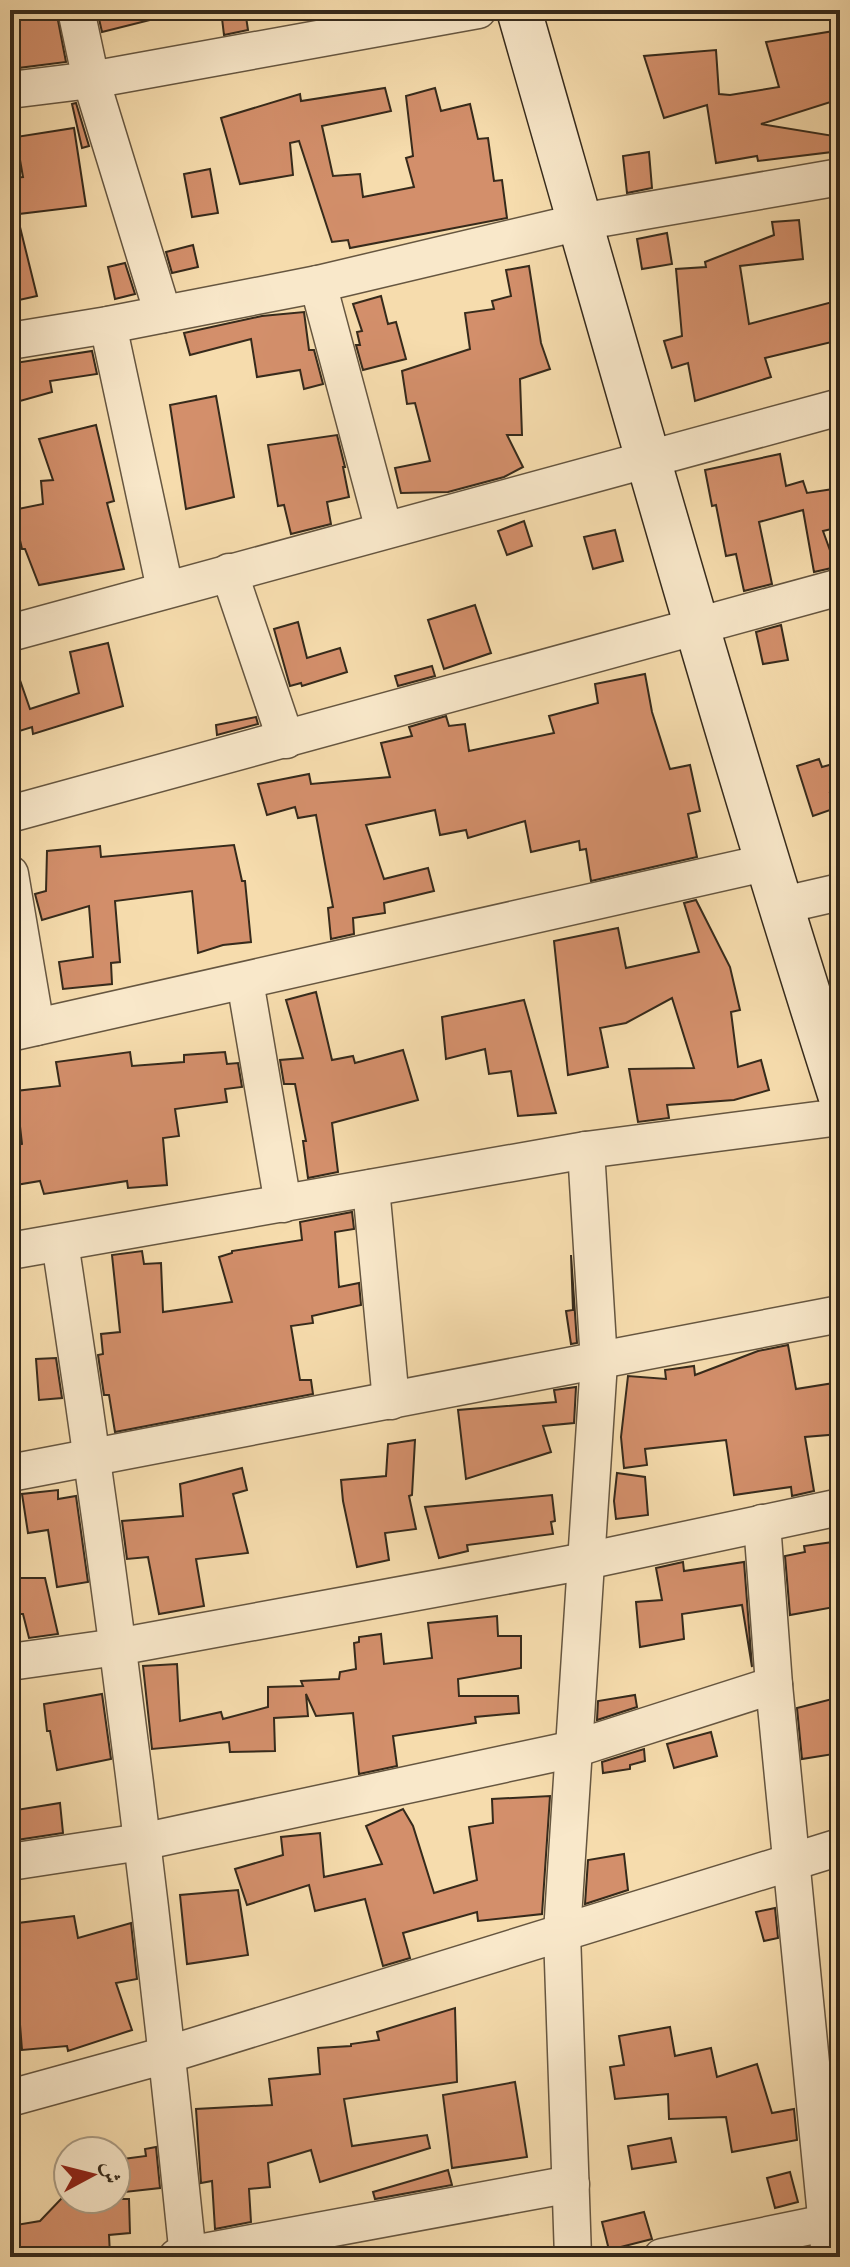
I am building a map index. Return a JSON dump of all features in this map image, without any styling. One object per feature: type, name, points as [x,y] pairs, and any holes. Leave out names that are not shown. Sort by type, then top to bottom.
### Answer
[{"type":"street","points":[[76,10],[91,80],[163,314]]},
{"type":"street","points":[[10,90],[91,80],[478,10]]},
{"type":"street","points":[[519,10],[696,626],[769,862],[779,906],[840,1094]]},
{"type":"street","points":[[10,341],[318,284],[580,222],[840,177]]},
{"type":"street","points":[[318,284],[384,530]]},
{"type":"street","points":[[108,325],[165,589]]},
{"type":"street","points":[[10,633],[840,407]]},
{"type":"street","points":[[229,572],[286,740]]},
{"type":"street","points":[[10,814],[840,587]]},
{"type":"street","points":[[10,874],[23,1030],[769,862]]},
{"type":"street","points":[[779,906],[840,892]]},
{"type":"street","points":[[245,981],[283,1204]]},
{"type":"street","points":[[10,1251],[586,1150],[840,1117]]},
{"type":"street","points":[[573,2257],[562,1933],[599,1362],[586,1150]]},
{"type":"street","points":[[371,1188],[391,1401]]},
{"type":"street","points":[[60,1243],[93,1458],[141,1842],[166,2055],[184,2256],[571,2184]]},
{"type":"street","points":[[10,1473],[840,1314]]},
{"type":"street","points":[[10,1662],[117,1647],[586,1561],[840,1507]]},
{"type":"street","points":[[662,2257],[832,2234],[791,1861],[762,1523]]},
{"type":"street","points":[[10,1862],[141,1842],[574,1749],[774,1685]]},
{"type":"street","points":[[10,2098],[166,2055],[840,1847]]},
{"type":"building","points":[[10,10],[56,10],[66,62],[10,69]]},
{"type":"building","points":[[97,10],[153,10],[154,19],[102,32]]},
{"type":"building","points":[[221,10],[245,10],[248,30],[224,35]]},
{"type":"building","points":[[834,31],[840,66],[840,99],[761,124],[840,137],[840,151],[758,161],[757,156],[716,163],[707,105],[664,118],[644,56],[716,50],[719,94],[730,95],[779,87],[766,42]]},
{"type":"building","points":[[385,88],[391,111],[322,126],[333,176],[360,174],[363,197],[414,187],[406,158],[413,156],[406,96],[435,88],[441,111],[470,104],[478,139],[488,138],[494,181],[502,180],[507,218],[350,248],[348,240],[332,242],[299,141],[290,143],[293,175],[240,184],[221,118],[300,94],[301,101]]},
{"type":"building","points":[[76,103],[89,146],[82,148],[72,104]]},
{"type":"building","points":[[74,128],[86,206],[10,215],[10,178],[23,177],[16,137]]},
{"type":"building","points":[[649,152],[652,188],[627,193],[623,156]]},
{"type":"building","points":[[210,169],[218,213],[192,217],[184,174]]},
{"type":"building","points":[[799,220],[803,259],[740,266],[749,324],[840,300],[840,340],[765,358],[771,377],[695,401],[688,363],[672,368],[664,341],[682,336],[676,269],[706,267],[705,262],[774,235],[772,222]]},
{"type":"building","points":[[19,223],[37,296],[10,302],[10,224]]},
{"type":"building","points":[[667,233],[672,264],[642,269],[637,239]]},
{"type":"building","points":[[193,245],[198,267],[172,273],[166,252]]},
{"type":"building","points":[[125,263],[135,294],[115,299],[108,267]]},
{"type":"building","points":[[529,266],[541,343],[550,369],[520,379],[522,435],[507,435],[523,467],[504,477],[448,492],[401,493],[395,468],[430,461],[415,403],[407,404],[402,371],[470,349],[465,313],[494,309],[492,301],[511,296],[506,270]]},
{"type":"building","points":[[381,296],[388,324],[396,322],[406,359],[363,370],[356,345],[360,345],[357,332],[362,331],[353,304]]},
{"type":"building","points":[[304,312],[309,350],[314,350],[323,384],[304,389],[300,370],[257,377],[251,339],[190,355],[184,333],[262,316]]},
{"type":"building","points":[[92,351],[97,374],[50,381],[52,392],[20,401],[15,363]]},
{"type":"building","points":[[216,396],[234,497],[186,509],[170,405]]},
{"type":"building","points":[[96,425],[114,501],[107,503],[124,569],[39,585],[25,549],[22,549],[13,510],[43,504],[41,481],[53,480],[39,439]]},
{"type":"building","points":[[337,435],[349,497],[327,502],[331,524],[291,534],[284,505],[278,506],[268,445]]},
{"type":"building","points":[[780,454],[786,486],[803,481],[807,493],[840,488],[840,527],[823,531],[836,567],[814,572],[803,510],[759,522],[772,584],[744,591],[736,554],[726,556],[705,470]]},
{"type":"building","points":[[524,521],[532,546],[507,555],[498,531]]},
{"type":"building","points":[[615,530],[623,561],[593,569],[584,537]]},
{"type":"building","points":[[475,605],[491,653],[444,669],[428,620]]},
{"type":"building","points":[[298,622],[307,658],[340,648],[347,672],[302,686],[301,683],[290,686],[274,629]]},
{"type":"building","points":[[781,625],[788,660],[763,664],[756,632]]},
{"type":"building","points":[[108,643],[123,706],[33,734],[32,727],[10,734],[10,664],[14,663],[30,709],[79,693],[70,652]]},
{"type":"building","points":[[432,666],[435,676],[398,686],[395,676]]},
{"type":"building","points":[[645,674],[652,712],[670,769],[690,765],[700,811],[688,814],[697,857],[591,881],[586,849],[580,850],[579,841],[531,852],[525,821],[468,838],[466,830],[440,835],[435,810],[366,825],[384,879],[428,868],[434,891],[384,903],[385,913],[353,918],[354,934],[331,939],[328,908],[333,907],[316,815],[298,818],[295,807],[267,815],[258,784],[309,774],[311,784],[390,777],[381,743],[412,736],[409,727],[446,716],[449,726],[465,724],[469,751],[554,733],[549,716],[598,703],[595,684]]},
{"type":"building","points":[[256,717],[258,724],[217,735],[216,725]]},
{"type":"building","points":[[819,759],[822,767],[840,762],[840,790],[830,793],[836,808],[813,816],[797,766]]},
{"type":"building","points":[[234,845],[242,881],[245,881],[251,942],[223,945],[198,953],[192,891],[115,901],[120,962],[111,963],[112,984],[63,989],[59,962],[93,957],[89,906],[42,920],[35,894],[46,891],[47,851],[100,846],[101,857]]},
{"type":"building","points":[[696,900],[730,967],[740,1010],[731,1012],[738,1067],[761,1060],[769,1090],[734,1100],[667,1105],[669,1118],[638,1122],[629,1069],[694,1068],[672,998],[626,1023],[600,1028],[608,1067],[568,1075],[554,941],[618,928],[626,968],[699,952],[684,903]]},
{"type":"building","points":[[316,992],[332,1060],[353,1056],[355,1063],[403,1050],[418,1100],[332,1123],[338,1172],[308,1178],[303,1141],[306,1141],[295,1084],[284,1084],[280,1060],[303,1058],[286,1000]]},
{"type":"building","points":[[524,1000],[556,1113],[518,1116],[511,1071],[489,1074],[485,1049],[446,1059],[442,1017]]},
{"type":"building","points":[[130,1052],[132,1066],[184,1062],[184,1055],[225,1052],[227,1064],[238,1063],[242,1087],[225,1089],[227,1102],[175,1109],[179,1136],[163,1138],[167,1185],[128,1188],[127,1181],[44,1194],[40,1181],[10,1186],[10,1146],[22,1144],[16,1091],[60,1086],[56,1062]]},
{"type":"building","points":[[352,1212],[354,1229],[335,1232],[339,1287],[359,1283],[361,1305],[312,1316],[313,1323],[291,1326],[300,1380],[311,1380],[313,1394],[115,1432],[109,1395],[104,1395],[98,1355],[103,1354],[101,1334],[120,1332],[112,1255],[142,1251],[144,1264],[161,1263],[163,1312],[232,1302],[219,1257],[232,1251],[302,1240],[300,1222]]},
{"type":"building","points":[[571,1255],[577,1343],[571,1344],[566,1311],[573,1310]]},
{"type":"building","points":[[788,1345],[796,1389],[840,1382],[840,1434],[805,1437],[814,1491],[792,1496],[791,1487],[734,1495],[726,1440],[645,1449],[647,1465],[624,1468],[621,1437],[628,1376],[666,1379],[665,1370],[694,1366],[695,1375],[758,1351]]},
{"type":"building","points":[[56,1358],[62,1398],[39,1400],[36,1359]]},
{"type":"building","points":[[576,1387],[574,1423],[543,1426],[551,1452],[466,1479],[458,1410],[556,1402],[554,1390]]},
{"type":"building","points":[[415,1440],[412,1495],[409,1496],[416,1529],[385,1533],[389,1560],[357,1567],[341,1480],[386,1476],[388,1444]]},
{"type":"building","points":[[242,1468],[247,1490],[233,1494],[248,1553],[196,1559],[204,1606],[159,1614],[148,1557],[127,1559],[122,1521],[183,1516],[180,1484]]},
{"type":"building","points":[[617,1473],[645,1477],[648,1515],[616,1519]]},
{"type":"building","points":[[58,1490],[58,1499],[76,1496],[88,1582],[57,1587],[48,1530],[28,1533],[22,1494]]},
{"type":"building","points":[[552,1495],[553,1534],[467,1545],[468,1551],[439,1558],[425,1507]]},
{"type":"building","points":[[840,1541],[840,1606],[790,1615],[785,1556],[805,1552],[804,1546]]},
{"type":"building","points":[[683,1562],[684,1571],[744,1562],[752,1667],[742,1605],[682,1614],[684,1639],[640,1647],[636,1602],[662,1600],[656,1568]]},
{"type":"building","points":[[10,1578],[45,1578],[58,1634],[29,1638],[23,1614],[10,1614]]},
{"type":"building","points":[[497,1616],[498,1636],[521,1636],[521,1668],[458,1679],[459,1696],[518,1696],[519,1713],[475,1717],[476,1723],[393,1736],[397,1766],[359,1774],[353,1713],[316,1716],[306,1694],[308,1716],[274,1718],[275,1751],[230,1752],[229,1742],[152,1749],[143,1666],[177,1664],[180,1721],[221,1712],[223,1719],[268,1707],[268,1687],[303,1686],[301,1681],[339,1679],[340,1672],[356,1669],[354,1643],[359,1642],[359,1637],[381,1634],[384,1664],[432,1658],[428,1623]]},
{"type":"building","points":[[102,1694],[111,1759],[57,1770],[44,1704]]},
{"type":"building","points":[[635,1695],[637,1707],[597,1720],[598,1701]]},
{"type":"building","points":[[840,1697],[840,1753],[802,1759],[797,1708]]},
{"type":"building","points":[[711,1732],[717,1756],[674,1768],[667,1744]]},
{"type":"building","points":[[644,1749],[645,1761],[630,1765],[630,1769],[603,1773],[602,1762]]},
{"type":"building","points":[[550,1796],[542,1914],[478,1921],[477,1912],[403,1933],[410,1958],[383,1966],[365,1899],[315,1911],[309,1885],[247,1905],[235,1869],[283,1855],[281,1837],[320,1833],[324,1877],[382,1864],[366,1826],[403,1809],[413,1826],[434,1893],[477,1880],[469,1827],[493,1823],[492,1799]]},
{"type":"building","points":[[60,1803],[63,1833],[10,1841],[10,1811]]},
{"type":"building","points":[[624,1854],[628,1890],[585,1904],[588,1860]]},
{"type":"building","points":[[238,1890],[248,1955],[187,1964],[180,1895]]},
{"type":"building","points":[[775,1908],[778,1938],[764,1941],[756,1912]]},
{"type":"building","points":[[74,1916],[78,1938],[131,1923],[137,1979],[116,1983],[132,2030],[68,2051],[67,2046],[22,2050],[19,2012],[10,2014],[10,1924]]},
{"type":"building","points":[[455,2008],[457,2082],[344,2099],[352,2146],[427,2135],[430,2148],[320,2182],[311,2150],[268,2163],[270,2187],[249,2189],[251,2222],[215,2229],[212,2181],[201,2183],[196,2109],[272,2105],[269,2079],[320,2074],[318,2048],[379,2040],[377,2032]]},
{"type":"building","points":[[670,2027],[675,2056],[711,2048],[717,2077],[757,2064],[772,2113],[794,2109],[797,2140],[732,2152],[726,2117],[669,2119],[668,2094],[615,2099],[610,2067],[624,2065],[619,2036]]},
{"type":"building","points":[[515,2082],[527,2157],[452,2168],[443,2095]]},
{"type":"building","points":[[671,2138],[676,2162],[632,2169],[628,2146]]},
{"type":"building","points":[[156,2147],[160,2188],[132,2191],[132,2158],[146,2156],[145,2149]]},
{"type":"building","points":[[448,2170],[452,2185],[375,2199],[373,2192]]},
{"type":"building","points":[[790,2172],[798,2202],[775,2208],[767,2178]]},
{"type":"building","points":[[52,2208],[52,2215],[129,2215],[130,2233],[109,2235],[110,2255],[12,2257],[10,2226],[40,2221]]},
{"type":"building","points":[[644,2212],[652,2239],[609,2250],[602,2222]]}]
